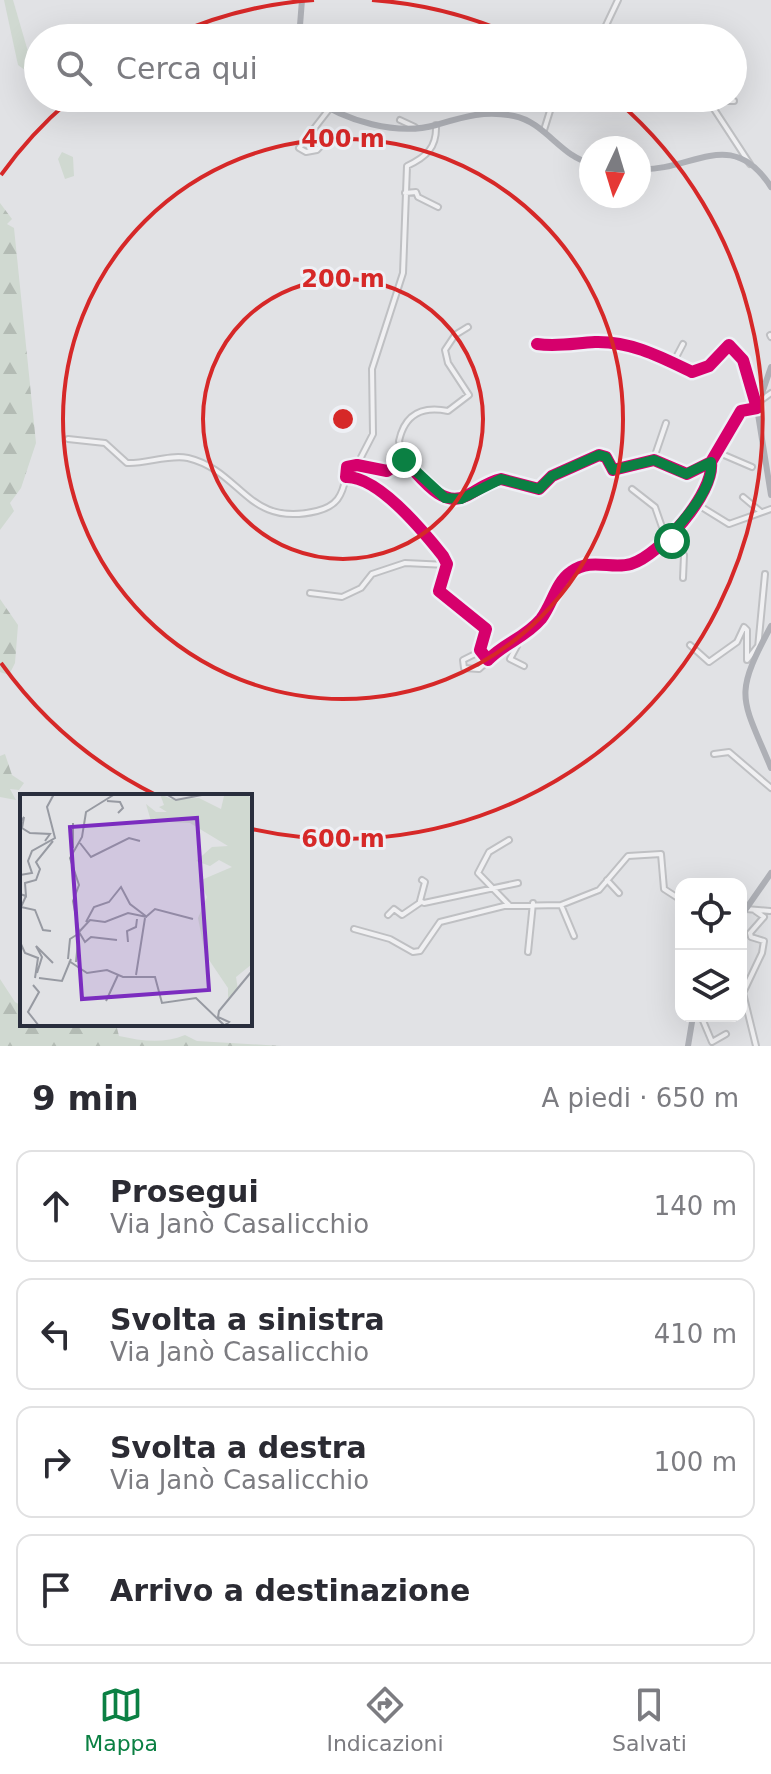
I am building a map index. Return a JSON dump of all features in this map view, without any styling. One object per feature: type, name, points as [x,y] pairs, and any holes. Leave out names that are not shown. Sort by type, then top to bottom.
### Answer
[{"type":"main road","points":[[300,24],[302,0]]},
{"type":"main road","points":[[343,112],[391,127],[417,128],[479,113],[526,119],[579,156]]},
{"type":"main road","points":[[651,169],[713,154],[739,157],[771,187]]},
{"type":"main road","points":[[771,367],[758,405],[771,495]]},
{"type":"main road","points":[[770,765],[746,709],[743,690],[747,670],[771,626]]},
{"type":"main road","points":[[747,906],[771,873]]},
{"type":"main road","points":[[688,1046],[692,1022]]},
{"type":"street","points":[[607,24],[618,0]]},
{"type":"street","points":[[327,112],[299,148],[306,152],[317,150],[330,136]]},
{"type":"street","points":[[544,130],[550,112]]},
{"type":"street","points":[[716,112],[752,166]]},
{"type":"street","points":[[400,120],[417,128]]},
{"type":"street","points":[[357,465],[373,434],[372,369],[395,289],[403,273],[407,166],[427,156],[435,140],[436,125]]},
{"type":"street","points":[[405,193],[416,192],[418,197],[438,207]]},
{"type":"street","points":[[468,327],[455,335],[445,350],[448,363],[469,395],[448,411],[426,408],[413,414],[399,441],[404,460],[445,498],[458,499],[501,479],[539,489],[552,476],[599,455],[606,457],[613,470],[653,461],[686,474],[711,462],[739,413],[758,405],[771,393]]},
{"type":"street","points":[[537,344],[561,347],[594,342],[622,344],[692,372],[709,366],[723,354],[724,348],[733,347],[743,360],[758,405]]},
{"type":"street","points":[[673,363],[683,344]]},
{"type":"street","points":[[653,461],[666,423]]},
{"type":"street","points":[[68,439],[105,443],[127,463],[187,458],[234,483],[258,506],[295,516],[326,508],[339,501],[347,467],[357,465],[387,471],[404,460]]},
{"type":"street","points":[[717,452],[752,467]]},
{"type":"street","points":[[481,651],[463,660],[464,668],[484,667],[503,647],[523,638],[543,616],[570,572],[597,562],[629,565],[658,549],[695,503],[713,473],[711,462]]},
{"type":"street","points":[[346,477],[358,476],[397,505],[425,533],[447,565]]},
{"type":"street","points":[[632,489],[655,507],[662,527],[672,533]]},
{"type":"street","points":[[743,497],[761,512]]},
{"type":"street","points":[[695,503],[729,524],[771,509]]},
{"type":"street","points":[[667,539],[684,555],[683,578]]},
{"type":"street","points":[[310,593],[342,597],[361,588],[372,574],[405,563],[447,565]]},
{"type":"street","points":[[447,565],[439,591],[447,601],[486,629],[481,651]]},
{"type":"street","points":[[690,645],[709,662],[737,642],[744,627],[747,630],[747,660],[758,648],[765,574]]},
{"type":"street","points":[[503,647],[517,646],[510,659],[524,666]]},
{"type":"street","points":[[481,651],[488,660],[490,658]]},
{"type":"street","points":[[714,754],[729,752],[771,788]]},
{"type":"street","points":[[509,840],[482,859],[478,873],[489,889],[509,905]]},
{"type":"street","points":[[354,929],[368,931],[413,952],[420,951],[440,922],[509,905],[561,905],[599,890],[628,856],[656,852],[663,857],[664,889],[675,896]]},
{"type":"street","points":[[421,902],[425,882],[422,880]]},
{"type":"street","points":[[607,880],[619,893]]},
{"type":"street","points":[[388,915],[394,909],[402,915],[421,902],[518,883]]},
{"type":"street","points":[[528,952],[533,903]]},
{"type":"street","points":[[561,905],[574,936]]},
{"type":"street","points":[[754,910],[764,917],[750,933],[751,937],[764,941],[762,953],[743,993],[756,1046]]},
{"type":"street","points":[[747,911],[770,911]]},
{"type":"street","points":[[704,1022],[712,1042],[726,1034]]},
{"type":"green space","points":[[4,0],[13,0],[24,38],[24,69],[18,65]]},
{"type":"green space","points":[[62,152],[73,157],[74,176],[65,179],[58,159]]},
{"type":"green space","points":[[0,203],[12,219],[7,224],[14,228],[36,443],[21,488],[10,503],[14,511],[0,530]]},
{"type":"green space","points":[[0,599],[18,625],[15,663],[9,675],[0,672]]},
{"type":"green space","points":[[5,754],[12,775],[24,783],[19,790],[10,789],[16,800],[0,797],[0,756]]},
{"type":"green space","points":[[0,979],[20,1005],[20,1026],[116,1026],[119,1036],[152,1041],[185,1035],[197,1041],[282,1046],[0,1046]]},
{"type":"cycle path","points":[[537,344],[621,344],[692,372],[709,366],[729,345],[743,360],[757,408],[741,411],[711,462],[687,474],[654,460],[613,470],[606,457],[599,455],[552,476],[539,489],[501,479],[457,499],[440,494],[404,460],[387,471],[357,465],[347,467],[346,477],[359,479],[386,495],[443,556],[447,564],[439,591],[486,629],[480,650],[488,660],[541,619],[571,572],[586,565],[631,564],[656,549],[695,506],[710,475],[711,462]]},
{"type":"route","points":[[404,460],[436,492],[445,498],[458,499],[501,479],[539,489],[552,476],[599,455],[606,457],[613,470],[629,463],[644,464],[654,460],[686,474],[711,462],[713,473],[688,514],[667,539],[672,541]]}]
